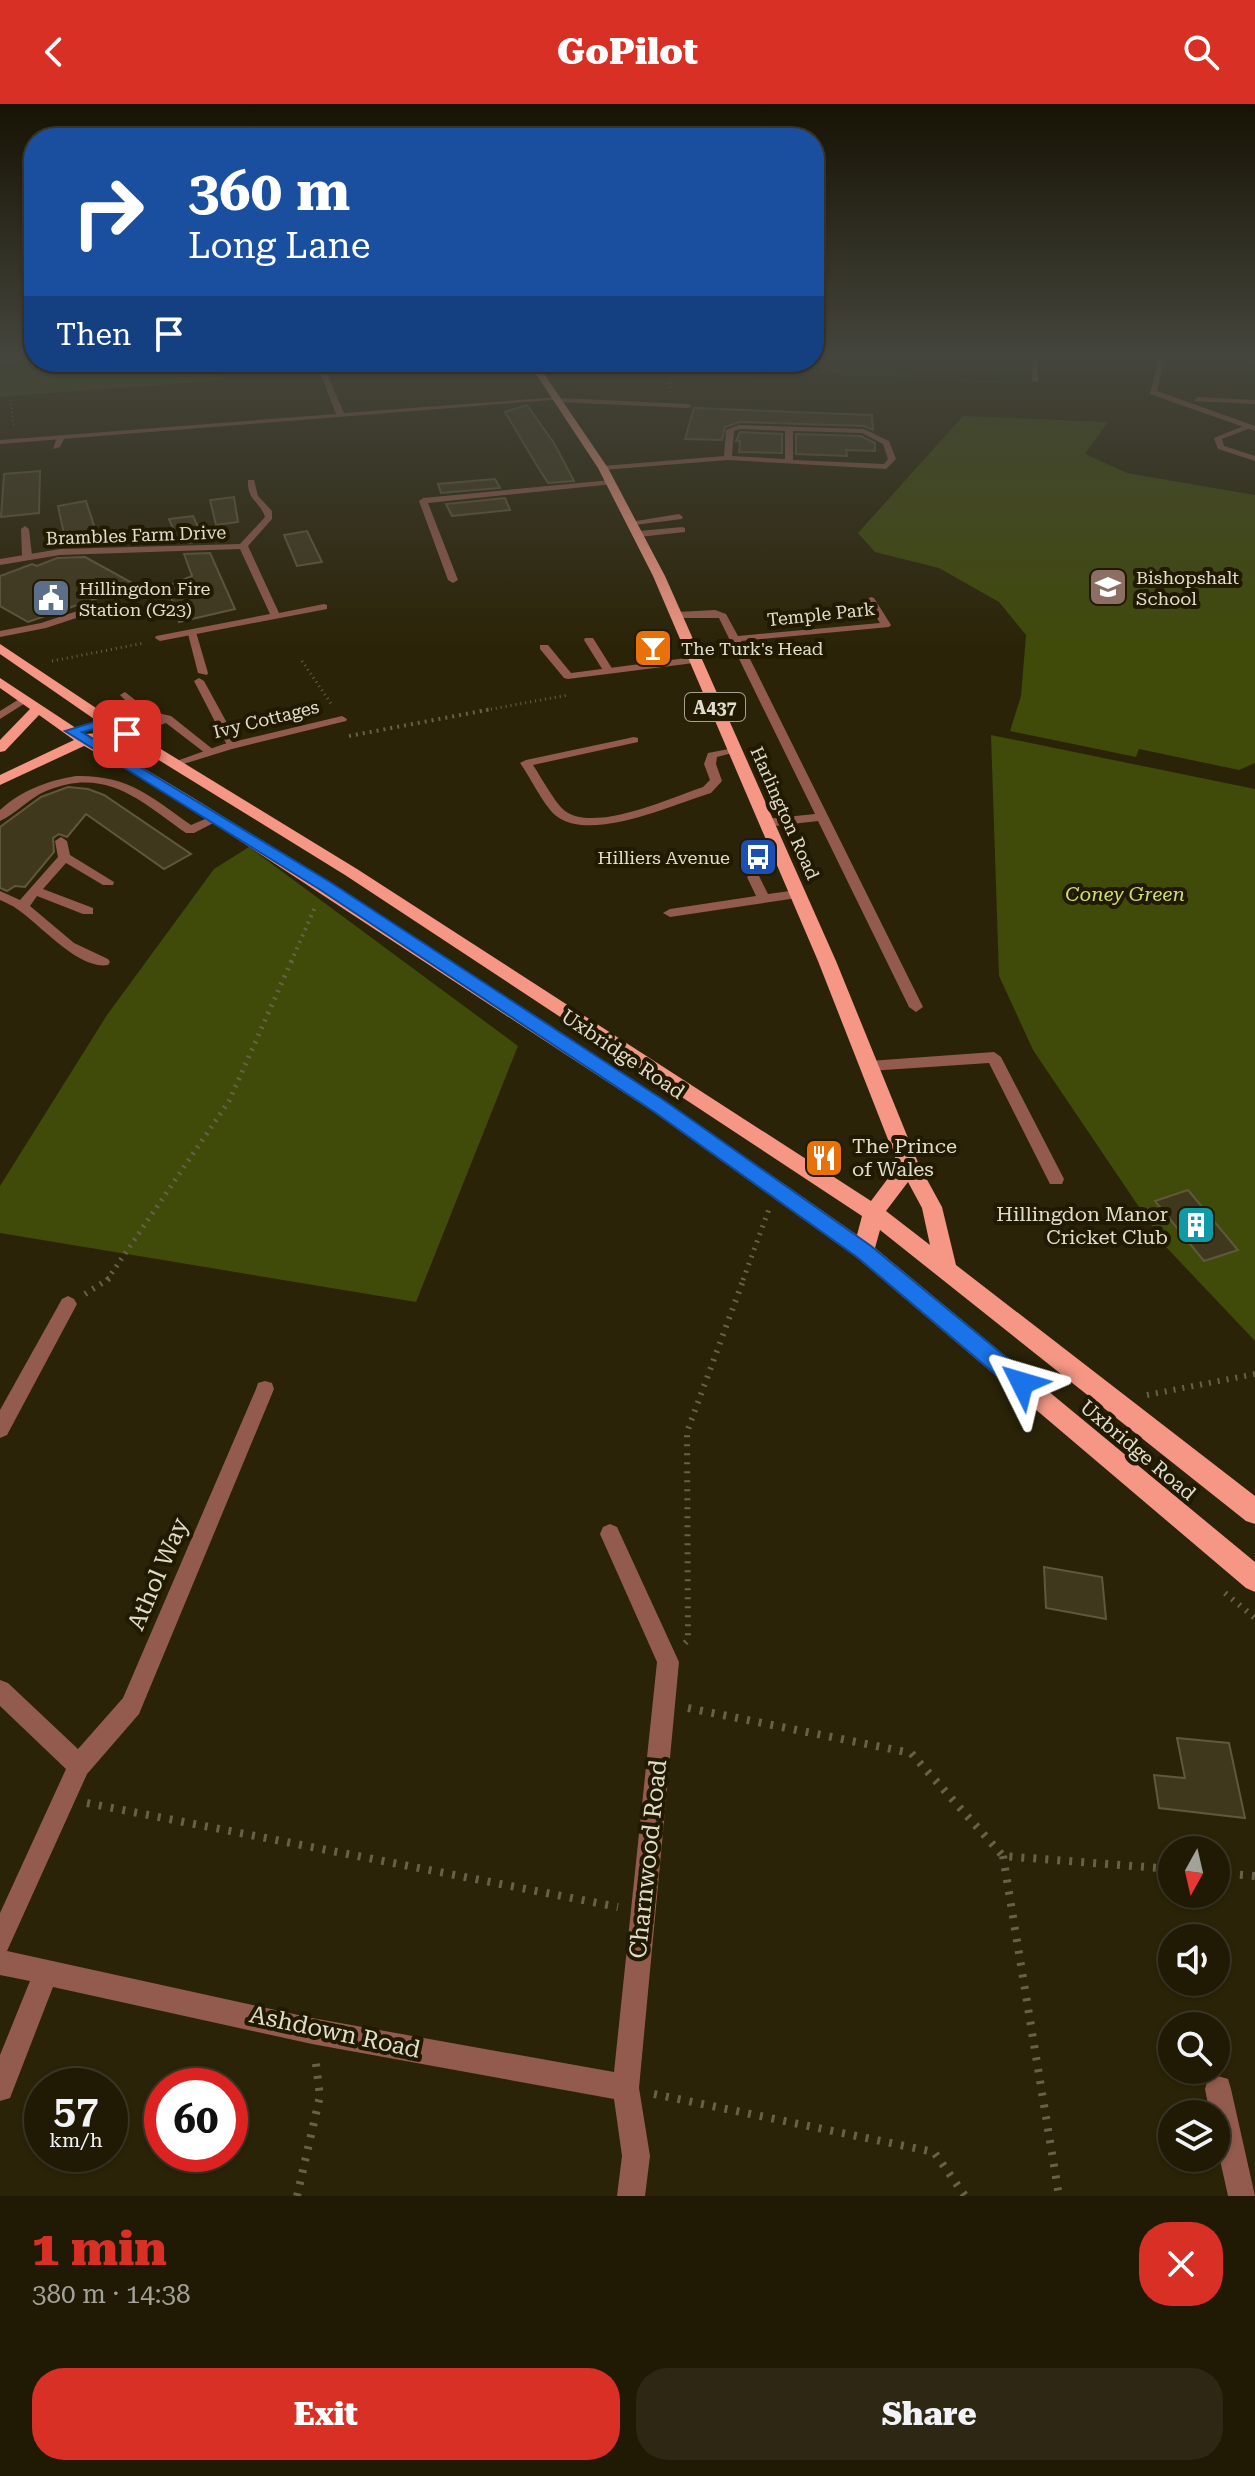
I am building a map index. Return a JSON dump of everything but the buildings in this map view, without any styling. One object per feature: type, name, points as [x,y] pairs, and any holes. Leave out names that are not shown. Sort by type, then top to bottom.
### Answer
[{"type":"main road","name":"Harlington Road","points":[[594,455],[636,528],[677,615],[909,1166],[932,1207],[946,1270]]},
{"type":"main road","name":"Uxbridge Road","points":[[0,648],[116,727],[351,872],[873,1213],[1255,1512]]},
{"type":"main road","name":"Uxbridge Road","points":[[0,682],[78,736],[325,886],[659,1106],[864,1251],[1255,1579]]},
{"type":"main road","points":[[0,748],[31,704]]},
{"type":"main road","points":[[0,771],[39,746],[116,727]]},
{"type":"main road","points":[[0,781],[78,736]]},
{"type":"main road","points":[[864,1251],[873,1213],[909,1166]]},
{"type":"street","points":[[789,455],[789,462]]},
{"type":"street","points":[[603,468],[728,458],[886,467],[892,459],[890,455]]},
{"type":"street","points":[[243,546],[269,517],[268,511],[254,497],[251,482]]},
{"type":"street","points":[[453,580],[423,501],[611,482]]},
{"type":"street","points":[[636,528],[679,517]]},
{"type":"street","points":[[636,528],[682,530]]},
{"type":"street","points":[[25,529],[27,556]]},
{"type":"street","name":"Brambles Farm Drive","points":[[0,562],[77,551],[194,552],[243,546],[276,616]]},
{"type":"street","name":"Temple Park","points":[[735,639],[886,625],[871,600]]},
{"type":"street","points":[[160,638],[324,607]]},
{"type":"street","points":[[0,634],[43,626],[93,609],[131,610]]},
{"type":"street","points":[[677,615],[720,613],[916,1007]]},
{"type":"street","points":[[191,632],[201,677],[233,745]]},
{"type":"street","points":[[589,640],[608,670]]},
{"type":"street","points":[[544,647],[568,676],[694,660]]},
{"type":"street","points":[[125,695],[145,714],[168,719],[209,751]]},
{"type":"street","points":[[0,716],[31,704]]},
{"type":"street","points":[[116,727],[168,719]]},
{"type":"street","name":"Ivy Cottages","points":[[177,763],[209,751],[342,719]]},
{"type":"street","points":[[634,740],[526,763],[560,813],[598,823],[707,790],[716,781],[710,764],[712,755],[734,751]]},
{"type":"street","points":[[0,817],[11,805],[42,788],[80,778],[127,787],[190,830],[217,818]]},
{"type":"street","points":[[766,823],[822,817]]},
{"type":"street","points":[[61,841],[64,857],[108,882]]},
{"type":"street","points":[[22,906],[64,857]]},
{"type":"street","points":[[753,877],[763,898]]},
{"type":"street","points":[[35,891],[88,911]]},
{"type":"street","points":[[670,913],[797,894]]},
{"type":"street","points":[[0,895],[22,906],[69,946],[103,962]]},
{"type":"street","points":[[869,1066],[994,1057],[1056,1179]]},
{"type":"street","points":[[0,1429],[68,1304]]},
{"type":"street","name":"Athol Way","points":[[0,1941],[79,1766],[131,1706],[265,1389]]},
{"type":"street","name":"Charnwood Road","points":[[610,1534],[668,1662],[626,2088],[636,2156],[631,2196]]},
{"type":"street","points":[[0,1691],[79,1766]]},
{"type":"street","name":"Ashdown Road","points":[[0,1962],[247,2014],[312,2031],[626,2088]]},
{"type":"street","points":[[0,2088],[46,1973]]},
{"type":"street","points":[[1218,2089],[1242,2196]]},
{"type":"path","points":[[27,666],[134,646],[160,638]]},
{"type":"path","name":"Ivy Cottages","points":[[302,661],[342,719]]},
{"type":"path","points":[[341,737],[574,694]]},
{"type":"path","points":[[68,1304],[110,1278],[229,1101],[325,886]]},
{"type":"path","points":[[668,1662],[688,1640],[687,1432],[769,1208]]},
{"type":"path","points":[[1114,1402],[1255,1374]]},
{"type":"path","points":[[664,1704],[911,1753],[1003,1856],[1059,2196]]},
{"type":"path","points":[[64,1799],[643,1912]]},
{"type":"path","points":[[1003,1856],[1158,1868]]},
{"type":"path","points":[[1230,1874],[1255,1876]]},
{"type":"path","points":[[297,2196],[320,2096],[312,2031]]},
{"type":"path","points":[[626,2088],[934,2152],[965,2196]]},
{"type":"green space","name":"Bishopshalt School","points":[[928,455],[1086,455],[1127,473],[1255,495],[1255,763],[1239,770],[1139,749],[1136,757],[1010,731],[1021,696],[1026,635],[999,602],[939,568],[875,552],[858,533]]},
{"type":"green space","name":"Coney Green","points":[[991,735],[1255,789],[1255,1341],[1166,1247],[1033,1050],[999,976]]},
{"type":"green space","points":[[249,847],[518,1046],[416,1302],[0,1233],[0,1186],[107,1015],[214,869]]},
{"type":"place","name":"Bishopshalt School","points":[[1108,587]]},
{"type":"place","name":"Hillingdon Fire Station (G23)","points":[[51,598]]},
{"type":"place","name":"The Turk's Head","points":[[653,648]]},
{"type":"place","name":"Hilliers Avenue","points":[[758,857]]},
{"type":"place","name":"The Prince of Wales","points":[[824,1158]]},
{"type":"place","name":"Hillingdon Manor Cricket Club","points":[[1196,1225]]},
{"type":"route","points":[[127,734],[107,722],[71,731],[135,767],[325,886],[659,1106],[864,1251],[1022,1383]]}]
